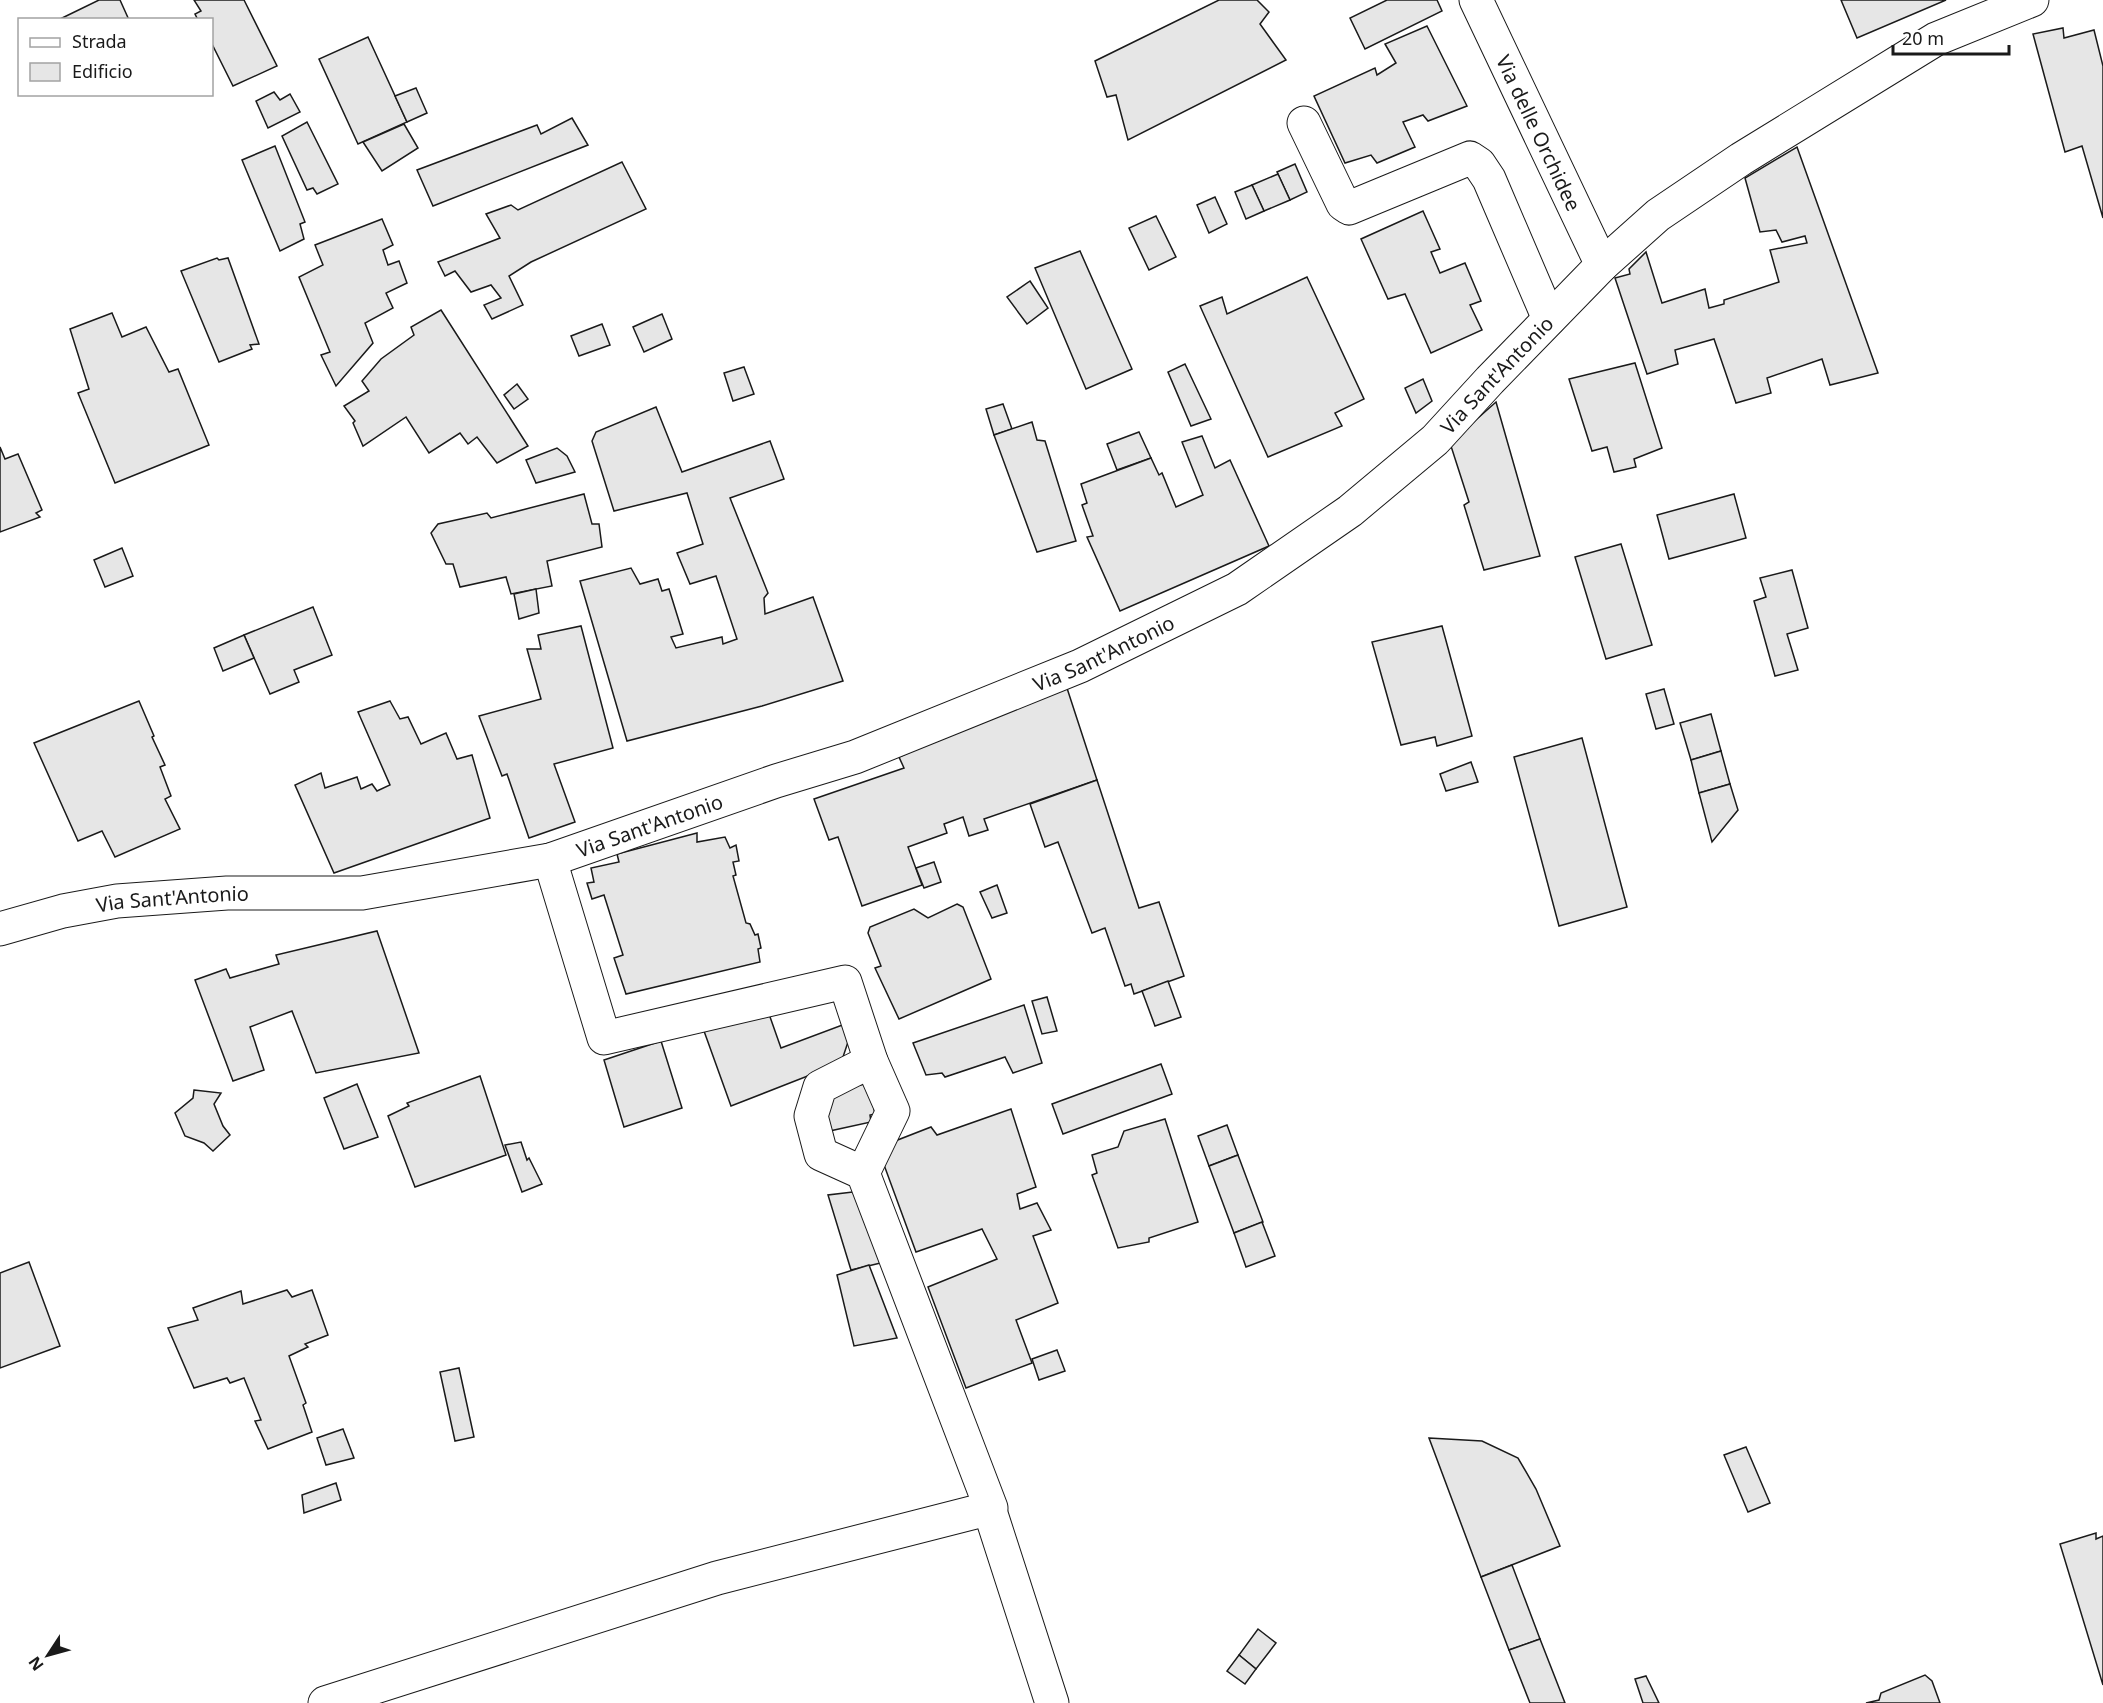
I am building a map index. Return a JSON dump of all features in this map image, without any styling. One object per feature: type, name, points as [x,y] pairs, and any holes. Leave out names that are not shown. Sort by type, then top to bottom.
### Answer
[{"type":"street","name":"Via delle Orchidee","points":[[1476,0],[1602,265]]},
{"type":"street","name":"Via Sant'Antonio","points":[[0,929],[63,911],[117,901],[227,893],[362,893],[550,860],[776,781],[855,757],[1080,666],[1237,589],[1350,511],[1435,440],[1602,265],[1658,216],[1780,135],[1936,39],[2032,0]]},
{"type":"street","points":[[1304,123],[1343,204],[1349,208],[1470,159],[1479,164],[1489,179],[1549,320]]},
{"type":"street","points":[[550,860],[604,1038],[844,982],[871,1061],[893,1111],[863,1173]]},
{"type":"street","points":[[325,1703],[717,1578],[991,1508],[863,1173],[821,1154],[811,1116],[820,1087],[871,1061]]},
{"type":"street","points":[[991,1514],[1052,1703]]},
{"type":"building","points":[[99,0],[120,0],[128,18],[62,18]]},
{"type":"building","points":[[194,0],[244,0],[277,66],[233,86],[213,46],[213,18],[197,18],[195,14],[201,11]]},
{"type":"building","points":[[1219,0],[1257,0],[1269,12],[1260,24],[1286,60],[1128,140],[1116,95],[1107,97],[1095,61]]},
{"type":"building","points":[[1387,0],[1437,0],[1442,11],[1365,49],[1350,18]]},
{"type":"building","points":[[1841,0],[1946,0],[1857,38]]},
{"type":"building","points":[[1427,26],[1467,106],[1428,121],[1423,115],[1403,122],[1415,147],[1377,163],[1371,155],[1345,163],[1314,96],[1375,68],[1377,75],[1396,63],[1385,44]]},
{"type":"building","points":[[2063,28],[2064,38],[2094,30],[2103,66],[2103,218],[2082,146],[2065,152],[2033,34]]},
{"type":"building","points":[[368,37],[407,122],[358,144],[319,59]]},
{"type":"building","points":[[416,88],[427,113],[407,122],[395,96]]},
{"type":"building","points":[[274,92],[280,100],[290,94],[300,112],[268,128],[256,101]]},
{"type":"building","points":[[572,118],[588,145],[433,206],[417,170],[537,125],[541,134]]},
{"type":"building","points":[[307,122],[338,184],[317,194],[313,188],[307,190],[282,136]]},
{"type":"building","points":[[404,124],[418,148],[382,171],[363,142]]},
{"type":"building","points":[[275,146],[305,222],[300,224],[304,239],[280,251],[242,160]]},
{"type":"building","points":[[1797,147],[1878,373],[1830,385],[1822,359],[1767,378],[1771,393],[1736,403],[1714,339],[1675,350],[1678,364],[1647,374],[1615,278],[1630,274],[1629,269],[1646,252],[1662,303],[1705,289],[1709,308],[1724,304],[1724,300],[1779,282],[1770,250],[1807,243],[1805,236],[1782,242],[1776,230],[1760,232],[1745,178]]},
{"type":"building","points":[[622,162],[646,209],[531,262],[509,276],[523,305],[492,319],[484,305],[501,298],[491,285],[471,292],[455,271],[445,276],[438,262],[500,238],[486,214],[511,205],[518,210]]},
{"type":"building","points":[[1295,164],[1307,192],[1290,200],[1277,172]]},
{"type":"building","points":[[1278,174],[1290,200],[1264,211],[1252,185]]},
{"type":"building","points":[[1252,185],[1264,211],[1246,219],[1235,192]]},
{"type":"building","points":[[1215,197],[1227,224],[1209,233],[1197,205]]},
{"type":"building","points":[[1423,211],[1440,249],[1431,252],[1440,273],[1465,263],[1481,301],[1470,305],[1482,330],[1431,353],[1405,294],[1388,299],[1361,239]]},
{"type":"building","points":[[1156,216],[1176,257],[1149,270],[1129,228]]},
{"type":"building","points":[[382,219],[393,245],[383,250],[388,265],[399,261],[407,283],[386,293],[393,308],[365,323],[373,343],[336,386],[321,355],[330,352],[299,277],[323,265],[315,245]]},
{"type":"building","points":[[1080,251],[1132,369],[1086,389],[1035,268]]},
{"type":"building","points":[[217,258],[219,260],[228,258],[259,344],[250,345],[252,349],[219,362],[181,271]]},
{"type":"building","points":[[1307,277],[1364,399],[1335,413],[1342,426],[1268,457],[1200,306],[1222,297],[1227,314]]},
{"type":"building","points":[[1030,281],[1048,308],[1027,324],[1007,297]]},
{"type":"building","points":[[441,310],[528,446],[497,463],[477,437],[468,444],[460,433],[429,453],[406,417],[363,446],[353,423],[355,421],[344,406],[369,391],[362,381],[381,359],[414,335],[411,327]]},
{"type":"building","points":[[112,313],[122,337],[146,327],[169,372],[178,369],[209,445],[115,483],[78,393],[89,389],[70,329]]},
{"type":"building","points":[[662,314],[672,339],[644,352],[633,327]]},
{"type":"building","points":[[602,324],[610,345],[579,356],[571,336]]},
{"type":"building","points":[[1635,363],[1662,448],[1634,459],[1636,467],[1614,472],[1607,447],[1592,451],[1569,379]]},
{"type":"building","points":[[1185,364],[1211,419],[1191,426],[1168,372]]},
{"type":"building","points":[[744,367],[754,394],[733,401],[724,373]]},
{"type":"building","points":[[1423,379],[1432,401],[1416,413],[1405,388]]},
{"type":"building","points":[[517,384],[528,399],[514,409],[504,395]]},
{"type":"building","points":[[1496,402],[1540,556],[1484,570],[1464,505],[1469,502],[1450,443]]},
{"type":"building","points":[[1003,404],[1012,429],[994,435],[986,409]]},
{"type":"building","points":[[656,407],[682,472],[770,441],[784,479],[730,498],[768,593],[764,598],[765,614],[813,597],[843,681],[762,706],[627,741],[580,581],[631,568],[640,584],[658,579],[662,591],[669,589],[683,634],[671,637],[676,648],[722,637],[723,644],[737,639],[716,576],[690,584],[677,553],[703,544],[687,493],[614,511],[592,441],[596,432]]},
{"type":"building","points":[[1032,422],[1037,440],[1045,441],[1076,541],[1037,552],[994,435]]},
{"type":"building","points":[[1139,432],[1151,458],[1117,470],[1107,444]]},
{"type":"building","points":[[1202,436],[1215,468],[1230,460],[1269,546],[1120,611],[1087,537],[1093,536],[1082,505],[1087,503],[1081,484],[1151,458],[1159,475],[1162,473],[1176,507],[1203,495],[1182,442]]},
{"type":"building","points":[[0,447],[5,459],[18,454],[42,510],[36,513],[40,517],[0,532]]},
{"type":"building","points":[[557,448],[567,456],[575,472],[536,483],[526,460]]},
{"type":"building","points":[[584,494],[592,524],[599,524],[602,547],[547,561],[552,586],[511,594],[506,577],[460,587],[453,564],[446,564],[431,533],[438,524],[487,513],[491,518]]},
{"type":"building","points":[[1734,494],[1746,538],[1669,559],[1657,515]]},
{"type":"building","points":[[1621,544],[1652,645],[1606,659],[1575,557]]},
{"type":"building","points":[[122,548],[133,576],[105,587],[94,560]]},
{"type":"building","points":[[1792,570],[1808,628],[1787,634],[1798,670],[1775,676],[1754,601],[1766,597],[1760,578]]},
{"type":"building","points":[[536,589],[539,613],[519,619],[514,594]]},
{"type":"building","points":[[313,607],[332,655],[294,670],[299,682],[270,694],[244,635]]},
{"type":"building","points":[[581,626],[613,748],[554,764],[575,822],[529,838],[507,774],[502,776],[479,716],[541,699],[527,649],[541,649],[538,635]]},
{"type":"building","points":[[1442,626],[1472,736],[1437,746],[1435,737],[1401,745],[1372,642]]},
{"type":"building","points":[[244,635],[254,658],[223,671],[214,648]]},
{"type":"building","points":[[1065,682],[1097,780],[984,819],[988,830],[969,836],[963,817],[944,824],[947,833],[908,847],[922,885],[862,906],[838,837],[829,840],[814,799],[904,768],[899,757]]},
{"type":"building","points":[[1664,689],[1674,724],[1656,729],[1646,694]]},
{"type":"building","points":[[139,701],[165,765],[160,767],[171,796],[165,799],[180,829],[115,857],[102,831],[78,841],[34,743]]},
{"type":"building","points":[[390,701],[400,719],[408,717],[421,744],[446,733],[457,759],[472,755],[490,818],[334,873],[295,785],[321,773],[325,788],[357,777],[361,789],[372,784],[377,791],[390,785],[358,712]]},
{"type":"building","points":[[1711,714],[1721,751],[1691,760],[1680,723]]},
{"type":"building","points":[[1582,738],[1627,907],[1559,926],[1514,757]]},
{"type":"building","points":[[1721,751],[1730,784],[1699,793],[1691,760]]},
{"type":"building","points":[[1471,762],[1478,782],[1446,791],[1440,774]]},
{"type":"building","points":[[1097,780],[1139,908],[1159,902],[1184,976],[1134,994],[1131,984],[1125,986],[1105,928],[1092,933],[1058,842],[1045,847],[1030,804]]},
{"type":"building","points":[[1730,784],[1738,810],[1712,842],[1699,793]]},
{"type":"building","points":[[697,833],[697,842],[725,837],[730,848],[736,845],[739,861],[733,862],[736,875],[733,876],[746,923],[750,924],[755,935],[758,934],[761,948],[758,949],[760,962],[626,994],[614,958],[623,955],[604,895],[592,899],[587,883],[594,882],[591,868],[619,862],[617,854]]},
{"type":"building","points":[[934,862],[941,882],[924,888],[916,868]]},
{"type":"building","points":[[997,885],[1007,913],[992,918],[980,892]]},
{"type":"building","points":[[957,904],[963,907],[991,979],[899,1019],[875,968],[881,966],[868,933],[870,927],[914,909],[928,918]]},
{"type":"building","points":[[377,931],[419,1053],[316,1073],[292,1011],[250,1027],[264,1070],[233,1081],[195,980],[226,969],[230,978],[279,964],[276,955]]},
{"type":"building","points":[[1168,981],[1181,1017],[1155,1026],[1142,991]]},
{"type":"building","points":[[1047,997],[1057,1031],[1042,1034],[1032,1001]]},
{"type":"building","points":[[1024,1005],[1042,1063],[1013,1073],[1005,1057],[945,1077],[942,1073],[926,1075],[913,1043]]},
{"type":"building","points":[[769,1014],[781,1048],[845,1024],[848,1042],[841,1063],[731,1106],[704,1031]]},
{"type":"building","points":[[661,1041],[682,1108],[624,1127],[604,1060]]},
{"type":"building","points":[[1161,1064],[1172,1094],[1063,1134],[1052,1104]]},
{"type":"building","points":[[480,1076],[506,1155],[415,1187],[388,1116],[409,1106],[407,1103]]},
{"type":"building","points":[[869,1083],[875,1114],[870,1115],[871,1122],[825,1132],[822,1094]]},
{"type":"building","points":[[357,1084],[378,1137],[344,1149],[324,1098]]},
{"type":"building","points":[[194,1090],[221,1093],[214,1104],[223,1126],[230,1135],[213,1151],[204,1143],[185,1136],[175,1113],[193,1098]]},
{"type":"building","points":[[1011,1109],[1036,1187],[1017,1194],[1020,1209],[1037,1203],[1051,1230],[1033,1236],[1058,1303],[1016,1320],[1032,1363],[966,1388],[928,1287],[997,1259],[982,1229],[916,1252],[880,1154],[890,1143],[931,1127],[937,1135]]},
{"type":"building","points":[[1165,1119],[1198,1222],[1149,1238],[1149,1242],[1118,1248],[1092,1175],[1097,1173],[1092,1155],[1118,1147],[1124,1131]]},
{"type":"building","points":[[1227,1125],[1238,1155],[1209,1166],[1198,1136]]},
{"type":"building","points":[[521,1142],[527,1160],[529,1158],[542,1184],[522,1192],[505,1145]]},
{"type":"building","points":[[1238,1155],[1263,1222],[1234,1233],[1209,1166]]},
{"type":"building","points":[[861,1191],[889,1261],[851,1270],[828,1195]]},
{"type":"building","points":[[1262,1222],[1275,1256],[1246,1267],[1234,1233]]},
{"type":"building","points":[[29,1262],[60,1346],[0,1368],[0,1273]]},
{"type":"building","points":[[869,1265],[897,1338],[854,1346],[837,1275]]},
{"type":"building","points":[[287,1290],[292,1297],[312,1290],[328,1335],[305,1344],[308,1347],[289,1356],[306,1403],[303,1405],[312,1432],[268,1449],[255,1421],[261,1420],[244,1378],[230,1383],[227,1378],[194,1388],[168,1328],[198,1320],[193,1308],[241,1291],[243,1304]]},
{"type":"building","points":[[1057,1350],[1065,1371],[1039,1380],[1032,1359]]},
{"type":"building","points":[[459,1368],[474,1437],[455,1441],[440,1372]]},
{"type":"building","points":[[343,1429],[354,1458],[326,1465],[317,1438]]},
{"type":"building","points":[[1429,1438],[1482,1441],[1518,1458],[1536,1489],[1560,1546],[1481,1577]]},
{"type":"building","points":[[1746,1447],[1770,1503],[1748,1512],[1724,1455]]},
{"type":"building","points":[[336,1483],[341,1500],[304,1513],[302,1495]]},
{"type":"building","points":[[2096,1533],[2096,1539],[2103,1536],[2103,1685],[2060,1544]]},
{"type":"building","points":[[1512,1565],[1540,1639],[1509,1650],[1481,1577]]},
{"type":"building","points":[[1258,1629],[1276,1643],[1256,1669],[1239,1655]]},
{"type":"building","points":[[1540,1639],[1565,1703],[1530,1703],[1509,1650]]},
{"type":"building","points":[[1239,1655],[1256,1669],[1245,1684],[1227,1671]]},
{"type":"building","points":[[1925,1675],[1932,1681],[1940,1703],[1866,1703],[1879,1700],[1881,1693]]},
{"type":"building","points":[[1646,1676],[1659,1703],[1643,1703],[1635,1679]]}]
